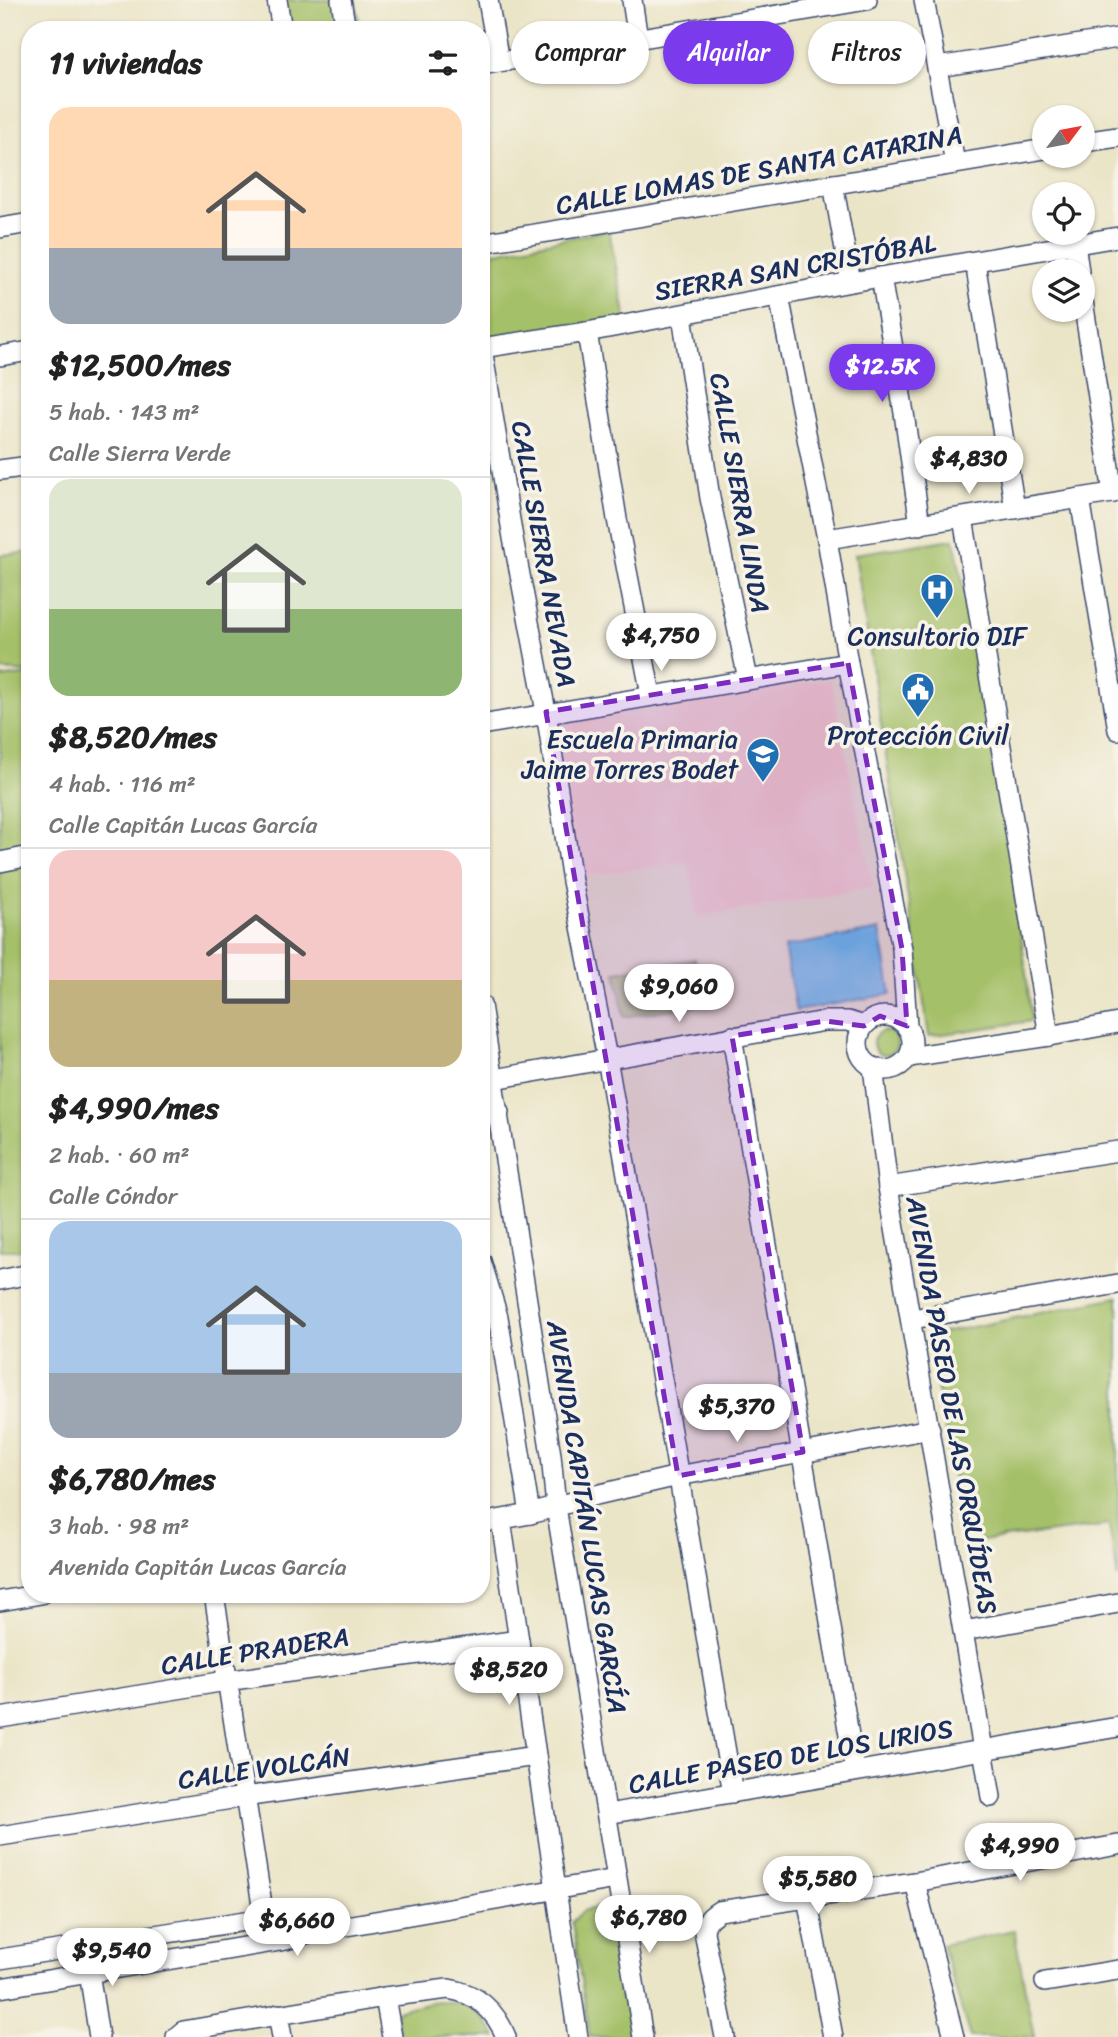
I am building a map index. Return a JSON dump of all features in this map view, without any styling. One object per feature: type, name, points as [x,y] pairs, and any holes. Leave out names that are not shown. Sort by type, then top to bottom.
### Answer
[{"type":"street","points":[[276,0],[280,21]]},
{"type":"street","points":[[341,0],[344,21]]},
{"type":"street","points":[[488,0],[489,21]]},
{"type":"street","points":[[632,0],[635,21]]},
{"type":"street","points":[[649,36],[775,8],[867,0]]},
{"type":"street","points":[[924,0],[955,163]]},
{"type":"street","points":[[938,67],[1118,38]]},
{"type":"street","points":[[490,64],[511,60]]},
{"type":"street","points":[[1096,140],[1118,137]]},
{"type":"street","name":"CALLE LOMAS DE SANTA CATARINA","points":[[490,241],[1032,151]]},
{"type":"street","points":[[833,184],[851,282]]},
{"type":"street","points":[[0,228],[21,224]]},
{"type":"street","name":"SIERRA SAN CRISTÓBAL","points":[[1095,241],[1118,237]]},
{"type":"street","name":"SIERRA SAN CRISTÓBAL","points":[[490,347],[587,332],[851,282],[1068,245]]},
{"type":"street","points":[[975,262],[1015,509]]},
{"type":"street","points":[[881,277],[920,525]]},
{"type":"street","points":[[779,296],[827,539],[902,949],[907,1026]]},
{"type":"street","name":"CALLE SIERRA LINDA","points":[[682,315],[710,498],[748,679]]},
{"type":"street","points":[[827,539],[1115,493],[1086,322]]},
{"type":"street","points":[[587,332],[617,519],[651,695]]},
{"type":"street","points":[[0,356],[21,352]]},
{"type":"street","name":"CALLE SIERRA NEVADA","points":[[490,397],[546,712],[572,881],[607,1058],[733,1793]]},
{"type":"street","points":[[0,470],[21,467]]},
{"type":"street","points":[[1080,498],[1118,730]]},
{"type":"street","points":[[963,518],[1049,1036]]},
{"type":"street","points":[[490,723],[848,663]]},
{"type":"street","points":[[0,862],[21,858]]},
{"type":"street","points":[[890,1016],[900,1019],[907,1026],[912,1035],[913,1046],[909,1057],[900,1067],[886,1071],[865,1062],[858,1044],[859,1034],[871,1019],[890,1016]]},
{"type":"street","points":[[494,1079],[825,1021],[848,1021],[864,1026]]},
{"type":"street","points":[[909,1057],[1118,1023]]},
{"type":"street","points":[[732,1036],[855,1771]]},
{"type":"street","name":"AVENIDA CAPITÁN LUCAS GARCÍA","points":[[490,1056],[494,1079],[490,1113],[551,1455],[556,1507],[643,2037]]},
{"type":"street","name":"AVENIDA PASEO DE LAS ORQUÍDEAS","points":[[873,1067],[888,1187],[991,1797]]},
{"type":"street","points":[[888,1187],[1118,1151]]},
{"type":"street","points":[[0,1280],[21,1276]]},
{"type":"street","points":[[912,1319],[1118,1284]]},
{"type":"street","points":[[490,1296],[498,1317],[530,1514]]},
{"type":"street","points":[[490,1522],[678,1476],[930,1429]]},
{"type":"street","points":[[501,1520],[578,2037]]},
{"type":"street","points":[[0,1601],[21,1597]]},
{"type":"street","points":[[215,1603],[264,1918]]},
{"type":"street","points":[[964,1631],[1118,1603]]},
{"type":"street","name":"CALLE PRADERA","points":[[0,1718],[226,1681],[519,1640]]},
{"type":"street","name":"CALLE PASEO DE LOS LIRIOS","points":[[607,1814],[1118,1727]]},
{"type":"street","name":"CALLE VOLCÁN","points":[[0,1836],[244,1797],[536,1756]]},
{"type":"street","points":[[725,2037],[704,1931],[710,1916],[719,1911],[915,1882],[1118,1845]]},
{"type":"street","points":[[0,1988],[286,1940],[312,1932],[616,1879]]},
{"type":"street","points":[[915,1882],[954,2037]]},
{"type":"street","points":[[807,1898],[833,2037]]},
{"type":"street","points":[[0,1958],[264,1918],[291,1921],[312,1932]]},
{"type":"street","points":[[85,1946],[99,2037]]},
{"type":"street","points":[[1045,1982],[1118,1970]]},
{"type":"street","points":[[176,2037],[183,2031],[278,2014],[449,1990],[458,1991],[486,2006],[494,2014],[506,2037]]},
{"type":"street","points":[[385,1997],[392,2037]]},
{"type":"street","points":[[278,2014],[282,2037]]},
{"type":"highlighted area","points":[[848,663],[902,949],[907,1026],[880,1016],[864,1026],[825,1021],[732,1036],[803,1452],[678,1476],[546,712]]},
{"type":"shaded area","name":"Escuela Primaria Jaime Torres Bodet","points":[[831,679],[873,888],[698,917],[688,862],[578,877],[550,726],[755,689]]},
{"type":"green space","points":[[282,0],[355,0],[359,21],[286,21]]},
{"type":"green space","points":[[609,230],[626,319],[490,342],[490,253]]},
{"type":"green space","points":[[954,539],[1003,792],[1032,1021],[929,1036],[855,554]]},
{"type":"green space","points":[[21,553],[21,671],[0,670],[0,555]]},
{"type":"green space","points":[[21,675],[21,852],[0,855],[0,678]]},
{"type":"green space","points":[[21,864],[21,1250],[0,1250],[0,866]]},
{"type":"green space","points":[[695,959],[703,1004],[624,1017],[616,972]]},
{"type":"green space","points":[[885,1031],[896,1038],[897,1043],[890,1054],[885,1055],[874,1048],[873,1043],[880,1032]]},
{"type":"green space","points":[[1118,1297],[1118,1579],[1109,1525],[966,1543],[928,1336]]},
{"type":"green space","points":[[596,1908],[611,1915],[632,2037],[590,2037],[572,1922],[583,1911]]},
{"type":"green space","points":[[1014,1930],[1034,2037],[970,2037],[942,1945]]},
{"type":"green space","points":[[435,2001],[472,2008],[484,2019],[496,2037],[400,2037],[395,2011]]},
{"type":"water","points":[[880,930],[891,994],[796,1011],[784,947]]},
{"type":"place","name":"Consultorio DIF","points":[[937,620]]},
{"type":"place","name":"Protección Civil","points":[[918,719]]},
{"type":"place","name":"Escuela Primaria Jaime Torres Bodet","points":[[763,784]]}]
